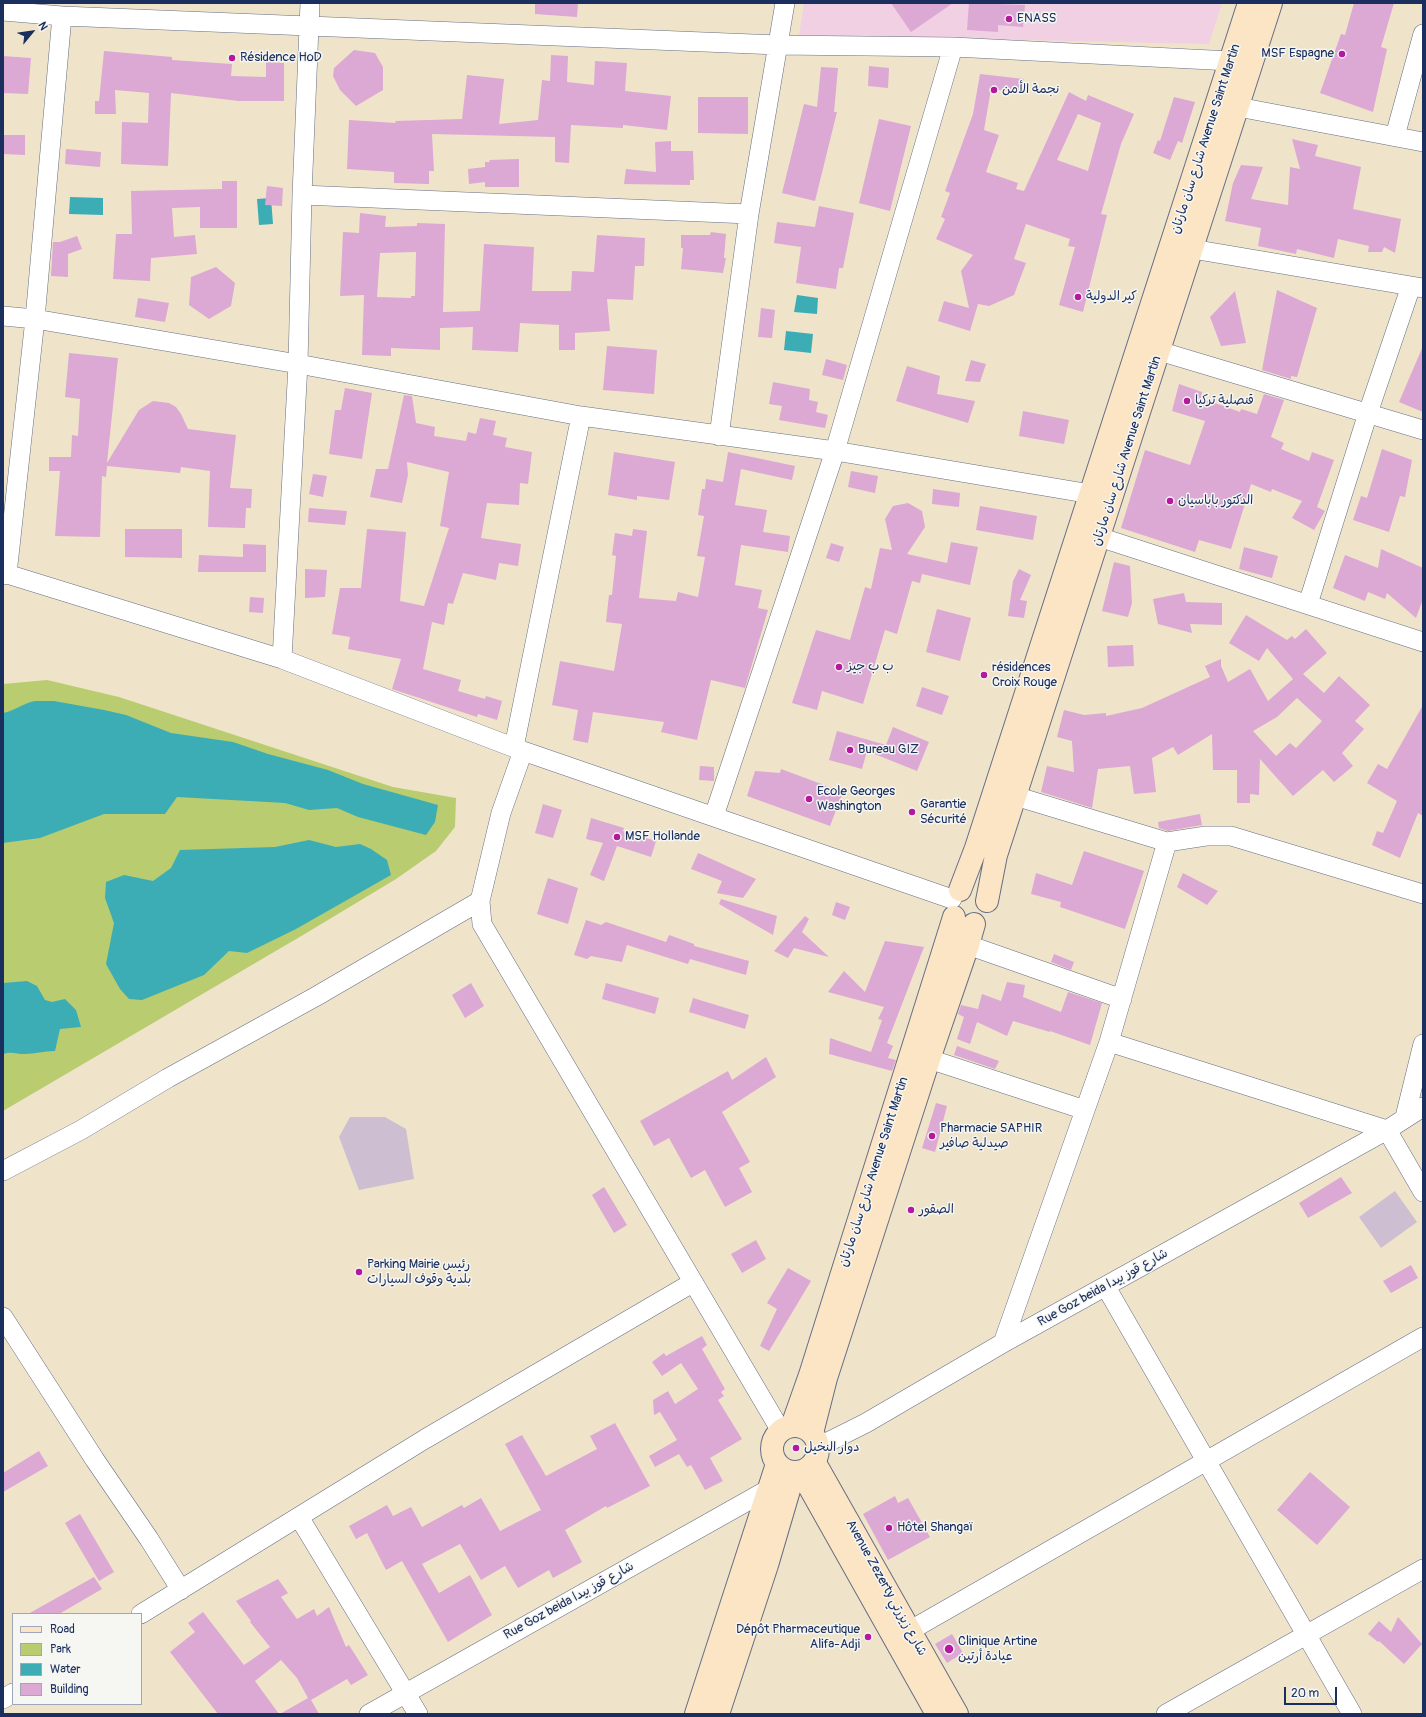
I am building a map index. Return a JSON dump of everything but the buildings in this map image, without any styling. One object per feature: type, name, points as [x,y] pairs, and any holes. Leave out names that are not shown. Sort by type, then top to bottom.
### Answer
[{"type":"main road","name":"شارع سان مارتان Avenue Saint Martin","points":[[718,1714],[768,1565],[799,1451],[817,1352],[960,908],[976,848],[1249,3]]},
{"type":"main road","name":"شارع سان مارتان Avenue Saint Martin","points":[[960,908],[984,917],[987,912],[987,901],[996,854],[1271,3]]},
{"type":"main road","points":[[960,908],[966,888],[977,889],[982,893],[987,901]]},
{"type":"main road","name":"شارع سان مارتان Avenue Saint Martin","points":[[696,1714],[769,1489],[799,1451],[826,1378],[929,1059],[968,945],[960,908]]},
{"type":"main road","name":"Avenue Zezerty شارع زيزرتي","points":[[799,1451],[902,1636],[937,1714]]},
{"type":"main road","name":"Avenue Zezerty شارع زيزرتي","points":[[902,1636],[957,1714]]},
{"type":"street","points":[[282,660],[298,364],[302,195],[310,3]]},
{"type":"street","points":[[719,436],[749,214],[785,3]]},
{"type":"street","points":[[3,11],[62,16],[778,45],[953,47],[1231,61]]},
{"type":"street","points":[[62,16],[35,319],[5,575],[282,660],[518,749],[714,816],[960,908]]},
{"type":"street","points":[[1395,136],[1416,90],[1423,34]]},
{"type":"street","points":[[714,816],[835,451],[953,47]]},
{"type":"street","points":[[1238,107],[1423,142]]},
{"type":"street","points":[[302,195],[749,214]]},
{"type":"street","points":[[1192,248],[1417,287],[1368,413],[1308,604]]},
{"type":"street","points":[[3,316],[35,319],[298,364],[581,416],[835,451],[1091,494]]},
{"type":"street","points":[[1159,351],[1423,430]]},
{"type":"street","points":[[581,416],[518,749],[480,901],[482,924],[692,1283],[799,1451]]},
{"type":"street","points":[[1099,538],[1423,642]]},
{"type":"street","points":[[1015,796],[1167,842],[1206,836],[1231,836],[1423,894]]},
{"type":"street","points":[[1003,1343],[1109,1042],[1167,842]]},
{"type":"street","points":[[3,1172],[81,1130],[168,1078],[315,997],[480,901]]},
{"type":"street","points":[[968,945],[1122,999]]},
{"type":"street","points":[[1109,1042],[1387,1130],[1423,1192]]},
{"type":"street","points":[[1405,1117],[1423,1044]]},
{"type":"street","points":[[929,1059],[1085,1110]]},
{"type":"street","name":"Rue Goz beida شارع قوز بيدا","points":[[799,1451],[866,1423],[1003,1343],[1387,1130],[1405,1117],[1423,1107]]},
{"type":"street","points":[[142,1613],[425,1439],[692,1283]]},
{"type":"street","points":[[1106,1287],[1352,1714]]},
{"type":"street","points":[[3,1317],[95,1460],[149,1539],[180,1590]]},
{"type":"street","points":[[902,1636],[1423,1338]]},
{"type":"street","name":"Rue Goz beida شارع قوز بيدا","points":[[369,1714],[769,1489]]},
{"type":"street","points":[[299,1517],[418,1714]]},
{"type":"street","points":[[1166,1714],[1423,1569]]},
{"type":"street","points":[[3,1699],[12,1694]]},
{"type":"shaded area","name":"ENASS","points":[[804,3],[1222,3],[1209,44],[799,35]]},
{"type":"shaded area","points":[[350,1117],[385,1117],[406,1129],[414,1179],[359,1190],[339,1137]]},
{"type":"shaded area","points":[[1395,1191],[1417,1222],[1381,1248],[1359,1217]]},
{"type":"green space","points":[[47,680],[119,697],[393,787],[456,798],[455,827],[436,851],[396,879],[3,1111],[3,684]]},
{"type":"water","points":[[70,197],[103,198],[103,215],[69,214]]},
{"type":"water","points":[[271,198],[273,224],[259,225],[257,199]]},
{"type":"water","points":[[797,295],[818,298],[817,314],[794,312]]},
{"type":"water","points":[[786,331],[813,334],[811,353],[784,350]]},
{"type":"water","points":[[35,701],[54,701],[126,715],[171,733],[233,742],[268,754],[328,770],[363,784],[438,805],[435,822],[426,835],[358,817],[337,808],[309,810],[285,803],[177,797],[165,814],[104,814],[40,838],[3,843],[3,713]]},
{"type":"water","points":[[309,840],[336,847],[360,844],[371,849],[387,860],[391,875],[296,929],[247,953],[229,951],[204,975],[142,1000],[129,999],[120,989],[106,964],[114,923],[105,898],[106,882],[124,875],[153,881],[171,868],[180,850],[275,847]]},
{"type":"water","points":[[27,981],[37,986],[45,1000],[52,1002],[65,999],[76,1010],[81,1027],[60,1029],[55,1051],[28,1054],[3,1054],[3,983]]},
{"type":"place","name":"ENASS","points":[[1009,19]]},
{"type":"place","name":"MSF Espagne","points":[[1342,54]]},
{"type":"place","name":"Résidence HoD","points":[[232,58]]},
{"type":"place","name":"نجمة الأمن","points":[[994,90]]},
{"type":"place","name":"كير الدولية","points":[[1078,297]]},
{"type":"place","name":"قنصلية تركيا","points":[[1187,401]]},
{"type":"place","name":"الدكتور باباسيان","points":[[1170,501]]},
{"type":"place","name":"ب ب جيز","points":[[839,667]]},
{"type":"place","name":"résidences Croix Rouge","points":[[984,675]]},
{"type":"place","name":"Bureau GIZ","points":[[850,750]]},
{"type":"place","name":"Ecole Georges Washington","points":[[809,799]]},
{"type":"place","name":"Garantie Sécurité","points":[[912,812]]},
{"type":"place","name":"MSF Hollande","points":[[617,837]]},
{"type":"place","name":"Pharmacie SAPHIR صيدلية صافير","points":[[932,1136]]},
{"type":"place","name":"الصقور","points":[[911,1210]]},
{"type":"place","name":"Parking Mairie رئيس بلدية وقوف السيارات","points":[[359,1272]]},
{"type":"place","name":"دوار النخيل","points":[[796,1448]]},
{"type":"place","name":"Hôtel Shangaï","points":[[889,1528]]},
{"type":"place","name":"Dépôt Pharmaceutique Alifa-Adji","points":[[868,1637]]},
{"type":"place","name":"Clinique Artine عيادة أرتين","points":[[949,1649]]}]
